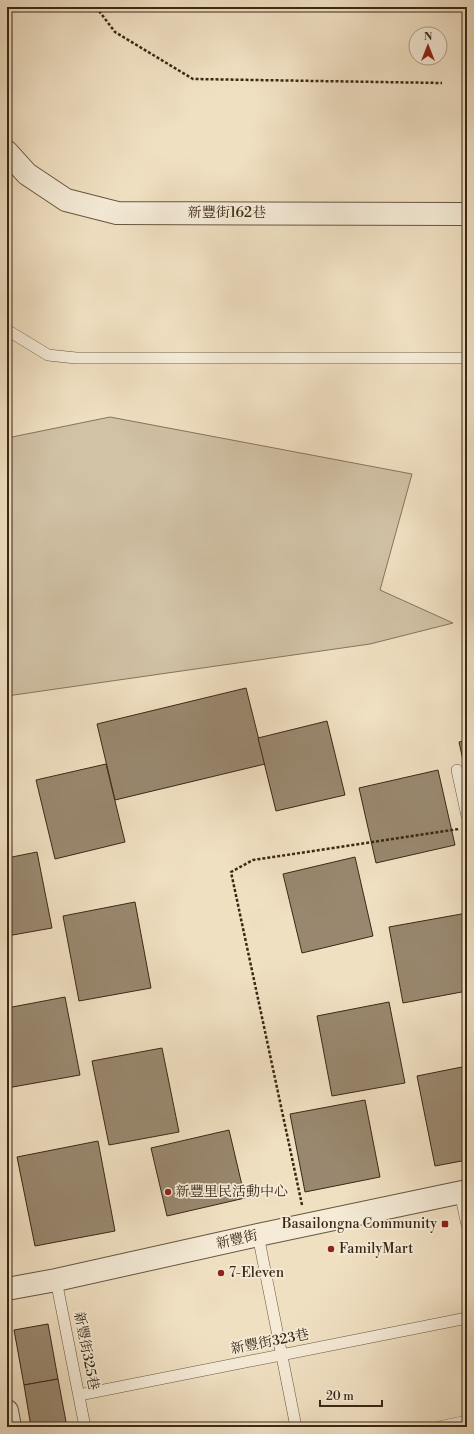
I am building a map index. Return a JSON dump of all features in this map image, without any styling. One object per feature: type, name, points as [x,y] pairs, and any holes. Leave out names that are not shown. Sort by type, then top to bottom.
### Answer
[{"type":"street","name":"新豐街162巷","points":[[7,152],[27,174],[66,200],[117,213],[467,214]]},
{"type":"street","name":"新豐街","points":[[7,1289],[56,1280],[258,1235],[464,1192]]},
{"type":"street","points":[[7,1411],[10,1427]]},
{"type":"lane","points":[[7,330],[48,355],[76,358],[467,358]]},
{"type":"lane","points":[[457,770],[467,816]]},
{"type":"lane","points":[[464,1192],[467,1226]]},
{"type":"lane","points":[[258,1235],[296,1427]]},
{"type":"lane","name":"新豐街325巷","points":[[56,1280],[86,1427]]},
{"type":"lane","name":"新豐街323巷","points":[[79,1395],[467,1318]]},
{"type":"lane","points":[[439,1427],[467,1421]]},
{"type":"path","points":[[96,7],[116,32],[193,79],[442,83]]},
{"type":"path","points":[[306,1225],[231,872],[253,860],[459,829]]},
{"type":"shaded area","points":[[110,417],[412,474],[380,590],[453,623],[370,644],[7,696],[7,438]]},
{"type":"building","points":[[246,688],[265,764],[115,800],[97,724]]},
{"type":"building","points":[[327,721],[345,795],[276,811],[258,738]]},
{"type":"building","points":[[467,740],[467,779],[459,742]]},
{"type":"building","points":[[106,764],[125,842],[55,859],[36,780]]},
{"type":"building","points":[[438,770],[455,845],[376,863],[359,788]]},
{"type":"building","points":[[37,852],[52,928],[7,936],[7,858]]},
{"type":"building","points":[[355,857],[373,936],[302,953],[283,874]]},
{"type":"building","points":[[135,902],[151,988],[79,1001],[63,916]]},
{"type":"building","points":[[467,913],[467,991],[403,1003],[389,927]]},
{"type":"building","points":[[65,997],[80,1075],[7,1088],[7,1008]]},
{"type":"building","points":[[389,1002],[405,1083],[332,1096],[317,1016]]},
{"type":"building","points":[[162,1048],[179,1132],[109,1145],[92,1061]]},
{"type":"building","points":[[467,1066],[467,1160],[435,1166],[417,1076]]},
{"type":"building","points":[[365,1100],[380,1177],[305,1192],[290,1114]]},
{"type":"building","points":[[229,1130],[245,1198],[167,1216],[151,1148]]},
{"type":"building","points":[[98,1141],[115,1231],[35,1246],[17,1157]]},
{"type":"building","points":[[48,1324],[58,1379],[24,1385],[14,1330]]},
{"type":"building","points":[[58,1379],[67,1427],[31,1427],[24,1385]]},
{"type":"place","name":"新豐里民活動中心","points":[[168,1192]]},
{"type":"place","name":"Basailongna Community","points":[[445,1224]]},
{"type":"place","name":"FamilyMart","points":[[331,1249]]},
{"type":"place","name":"7-Eleven","points":[[221,1273]]}]
